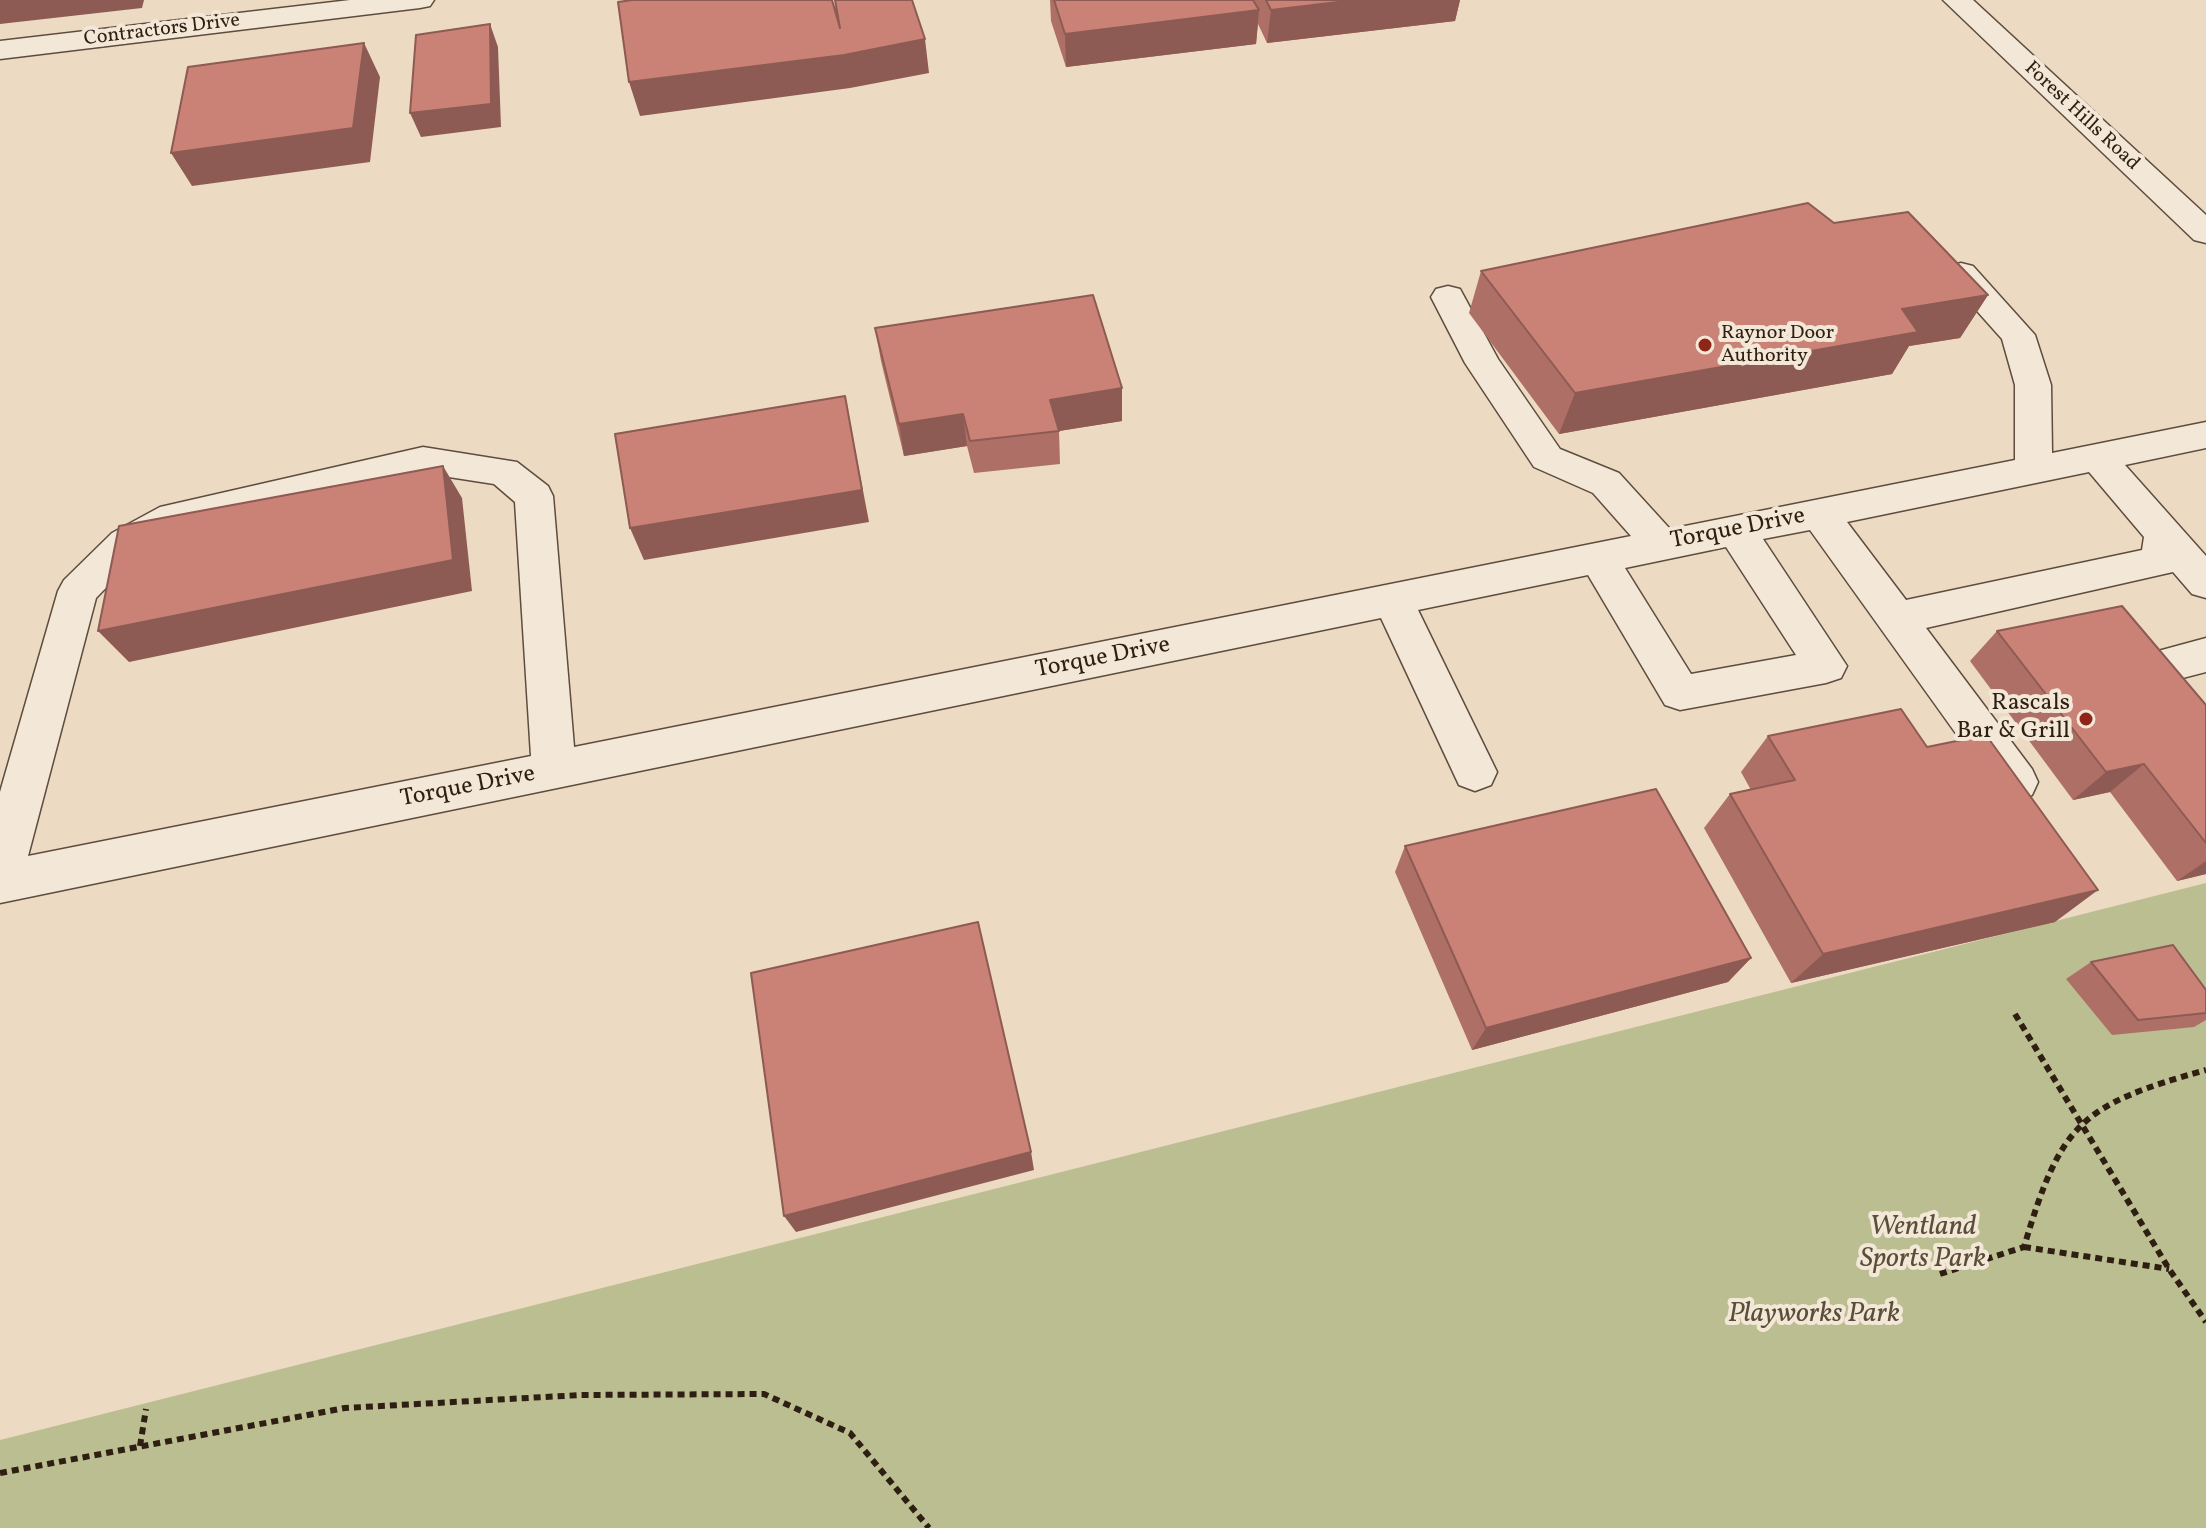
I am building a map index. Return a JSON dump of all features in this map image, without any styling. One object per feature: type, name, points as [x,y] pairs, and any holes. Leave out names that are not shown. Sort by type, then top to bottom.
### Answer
[{"type":"street","name":"Contractors Drive","points":[[0,50],[420,0]]},
{"type":"street","name":"Forest Hills Road","points":[[1957,0],[2206,233]]},
{"type":"street","points":[[1961,274],[2018,335],[2033,385],[2034,470]]},
{"type":"street","points":[[1448,297],[1483,363],[1547,458],[1606,483],[1662,545]]},
{"type":"street","name":"Torque Drive","points":[[0,882],[2206,435]]},
{"type":"street","points":[[2097,457],[2163,537],[2206,583]]},
{"type":"street","points":[[0,873],[78,591],[126,543],[174,517],[423,460],[504,472],[534,496],[554,770]]},
{"type":"street","points":[[1820,514],[2016,782]]},
{"type":"street","points":[[1598,558],[1680,693],[1826,666],[1736,530]]},
{"type":"street","points":[[2163,537],[2206,539]]},
{"type":"street","points":[[1898,618],[2160,561],[2163,537]]},
{"type":"street","points":[[1393,600],[1475,772]]},
{"type":"street","points":[[2140,672],[2206,655]]},
{"type":"path","points":[[2015,1014],[2169,1269],[2206,1322]]},
{"type":"path","points":[[2024,1247],[2043,1181],[2081,1122],[2182,1076],[2206,1070]]},
{"type":"path","points":[[1940,1274],[2024,1247],[2169,1269]]},
{"type":"path","points":[[0,1473],[345,1408],[581,1395],[764,1394],[850,1433],[929,1528]]},
{"type":"path","points":[[140,1446],[146,1409]]},
{"type":"green space","name":"Wentland Sports Park","points":[[2206,883],[2206,1528],[0,1528],[0,1440]]},
{"type":"building","points":[[832,0],[840,28],[835,0],[912,0],[925,39],[844,55],[629,82],[618,2]]},
{"type":"building","points":[[1054,0],[1253,0],[1259,10],[1065,34]]},
{"type":"building","points":[[1266,0],[1355,0],[1271,10]]},
{"type":"building","points":[[490,24],[491,104],[410,113],[416,35]]},
{"type":"building","points":[[364,43],[353,128],[171,153],[188,67]]},
{"type":"building","name":"Raynor Door Authority","points":[[1808,203],[1834,223],[1908,212],[1988,295],[1902,309],[1918,332],[1575,393],[1481,271]]},
{"type":"building","points":[[1093,295],[1122,388],[1050,400],[1059,431],[970,441],[963,414],[899,424],[875,328]]},
{"type":"building","points":[[845,396],[862,490],[630,528],[615,434]]},
{"type":"building","points":[[443,466],[453,560],[98,631],[119,526]]},
{"type":"building","points":[[2122,606],[2206,705],[2206,843],[2144,764],[2106,772],[1997,631]]},
{"type":"building","points":[[1901,709],[1927,747],[1986,735],[2098,890],[1823,954],[1730,794],[1795,780],[1768,736]]},
{"type":"building","points":[[1656,789],[1751,958],[1486,1028],[1405,846]]},
{"type":"building","points":[[978,922],[1031,1152],[784,1216],[751,973]]},
{"type":"building","points":[[2173,945],[2206,990],[2206,1013],[2138,1020],[2091,962]]},
{"type":"place","name":"Raynor Door Authority","points":[[1705,345]]},
{"type":"place","name":"Rascals Bar & Grill","points":[[2086,719]]},
{"type":"park label","name":"Playworks Park","points":[[1814,1316]]}]
